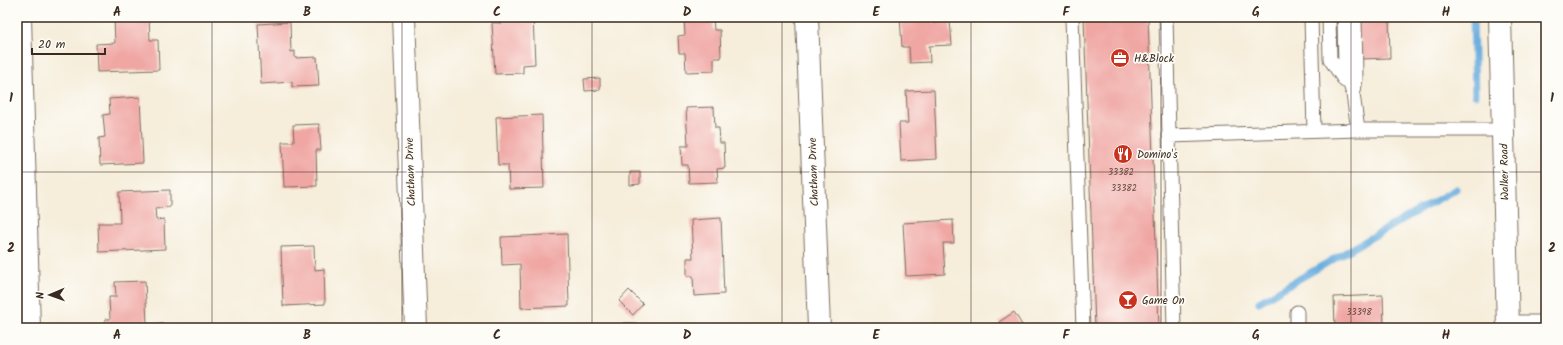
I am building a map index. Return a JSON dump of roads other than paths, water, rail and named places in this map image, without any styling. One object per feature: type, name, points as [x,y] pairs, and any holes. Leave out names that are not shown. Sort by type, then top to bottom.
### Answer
[{"type":"street","points":[[20,17],[29,328]]},
{"type":"street","name":"Chatham Drive","points":[[404,17],[416,328]]},
{"type":"street","name":"Chatham Drive","points":[[807,17],[819,328]]},
{"type":"street","name":"Walker Road","points":[[1500,17],[1508,325]]},
{"type":"lane","points":[[1072,17],[1082,328]]},
{"type":"lane","points":[[1166,17],[1174,328]]},
{"type":"lane","points":[[1311,17],[1314,131]]},
{"type":"lane","points":[[1330,17],[1330,59],[1353,94]]},
{"type":"lane","points":[[1344,17],[1345,68],[1353,94],[1358,130]]},
{"type":"lane","points":[[1353,94],[1356,79],[1355,17]]},
{"type":"lane","points":[[1170,136],[1358,130],[1503,130]]},
{"type":"lane","points":[[1297,312],[1297,328]]},
{"type":"lane","points":[[1508,325],[1546,322]]},
{"type":"waterway","points":[[1473,17],[1475,95]]},
{"type":"waterway","points":[[1259,302],[1456,189]]},
{"type":"place","name":"H&Block","points":[[1120,58]]},
{"type":"place","name":"Domino's","points":[[1123,154]]},
{"type":"place","name":"Game On","points":[[1128,300]]}]
